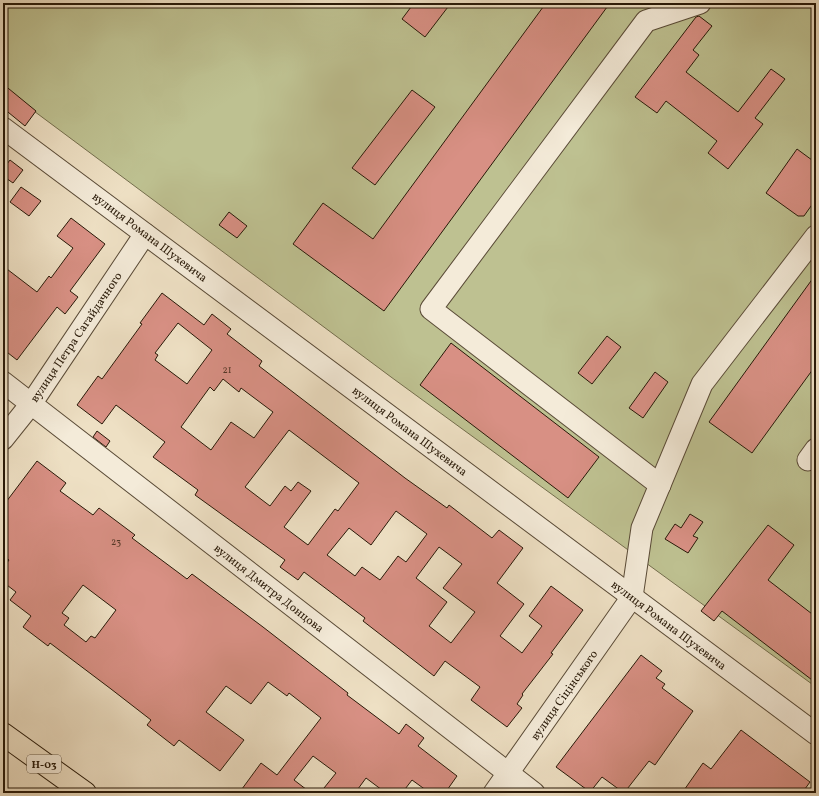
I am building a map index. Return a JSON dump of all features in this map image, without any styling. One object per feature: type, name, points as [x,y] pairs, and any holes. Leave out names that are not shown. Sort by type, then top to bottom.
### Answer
[{"type":"main road","name":"Н-03","points":[[3,734],[85,793]]},
{"type":"street","points":[[660,485],[431,309],[646,21],[700,3]]},
{"type":"street","name":"вулиця Романа Шухевича","points":[[3,128],[816,734]]},
{"type":"street","name":"вулиця Петра Сагайдачного","points":[[3,439],[31,404],[145,234]]},
{"type":"street","points":[[632,597],[642,528],[702,384],[816,236]]},
{"type":"street","name":"вулиця Дмитра Донцова","points":[[3,382],[534,793]]},
{"type":"street","name":"вулиця Сіцінського","points":[[494,793],[509,774],[632,597]]},
{"type":"green space","points":[[3,3],[816,3],[816,687],[391,377],[3,88]]},
{"type":"building","points":[[414,3],[451,3],[425,37],[402,19]]},
{"type":"building","points":[[546,3],[610,3],[384,311],[293,244],[323,203],[373,239]]},
{"type":"building","points":[[699,16],[712,26],[693,50],[699,55],[686,72],[738,112],[771,69],[785,79],[755,118],[763,124],[728,169],[708,153],[717,141],[666,101],[657,113],[635,97],[696,17]]},
{"type":"building","points":[[3,84],[36,111],[25,126],[3,108]]},
{"type":"building","points":[[412,90],[435,107],[375,185],[352,168]]},
{"type":"building","points":[[797,149],[816,163],[816,199],[804,216],[798,216],[766,193]]},
{"type":"building","points":[[10,160],[23,170],[13,183],[3,176],[3,169]]},
{"type":"building","points":[[21,187],[41,201],[29,216],[10,202]]},
{"type":"building","points":[[229,212],[247,226],[237,238],[219,225]]},
{"type":"building","points":[[71,218],[105,244],[70,291],[78,297],[65,314],[57,307],[17,360],[3,349],[3,266],[37,292],[49,276],[51,278],[73,248],[57,236]]},
{"type":"building","points":[[816,274],[816,365],[752,453],[709,422]]},
{"type":"building","points":[[162,293],[204,325],[212,314],[231,329],[227,334],[262,361],[259,366],[405,478],[447,508],[449,505],[492,538],[499,530],[523,548],[497,583],[524,604],[500,636],[522,653],[542,626],[529,616],[551,586],[583,610],[551,653],[553,654],[522,694],[523,695],[517,704],[522,708],[507,727],[471,700],[480,687],[445,661],[434,676],[363,621],[365,618],[304,572],[298,580],[280,567],[285,560],[195,495],[198,490],[153,457],[165,442],[116,405],[102,424],[77,405],[98,376],[102,379],[142,324],[140,323]],"holes":[[[178,323],[212,350],[187,384],[155,360],[158,355],[155,353]],[[223,379],[239,392],[241,388],[273,412],[254,438],[231,422],[211,450],[181,427],[210,387],[214,391]],[[289,430],[359,483],[338,511],[335,509],[308,545],[284,527],[311,491],[298,482],[291,491],[285,486],[270,506],[245,487]],[[396,511],[427,534],[406,562],[398,556],[380,580],[362,567],[355,576],[327,555],[349,528],[371,545]],[[439,547],[462,564],[443,588],[475,612],[451,643],[429,626],[447,602],[416,578]]]},
{"type":"building","points":[[607,336],[621,347],[592,384],[578,373]]},
{"type":"building","points":[[451,343],[599,457],[568,498],[420,385]]},
{"type":"building","points":[[655,372],[668,382],[643,418],[629,408]]},
{"type":"building","points":[[97,431],[110,441],[106,447],[93,437]]},
{"type":"building","points":[[37,461],[66,483],[60,491],[93,515],[99,508],[135,535],[132,538],[187,579],[192,574],[263,627],[348,693],[347,695],[399,734],[406,724],[424,738],[418,746],[457,776],[445,793],[430,793],[412,780],[402,793],[386,793],[366,778],[355,793],[320,793],[336,773],[313,756],[294,780],[311,793],[239,793],[261,763],[277,775],[321,718],[289,693],[287,696],[268,682],[251,704],[226,686],[206,712],[244,740],[220,771],[179,740],[174,746],[147,725],[151,720],[50,643],[48,646],[23,627],[31,616],[10,600],[16,592],[3,582],[3,568],[9,560],[3,555],[3,506]],"holes":[[[83,585],[116,610],[95,638],[91,636],[86,642],[64,625],[69,618],[62,613]]]},
{"type":"building","points":[[690,514],[703,522],[693,536],[698,538],[688,553],[665,539],[675,524],[681,528]]},
{"type":"building","points":[[768,525],[794,545],[768,580],[816,617],[816,683],[722,611],[714,621],[701,611]]},
{"type":"building","points":[[641,655],[662,671],[656,678],[665,684],[662,688],[693,711],[655,765],[649,761],[624,793],[602,777],[590,792],[556,767]]},
{"type":"building","points":[[741,730],[810,782],[802,793],[682,793],[703,763],[711,769]]}]
